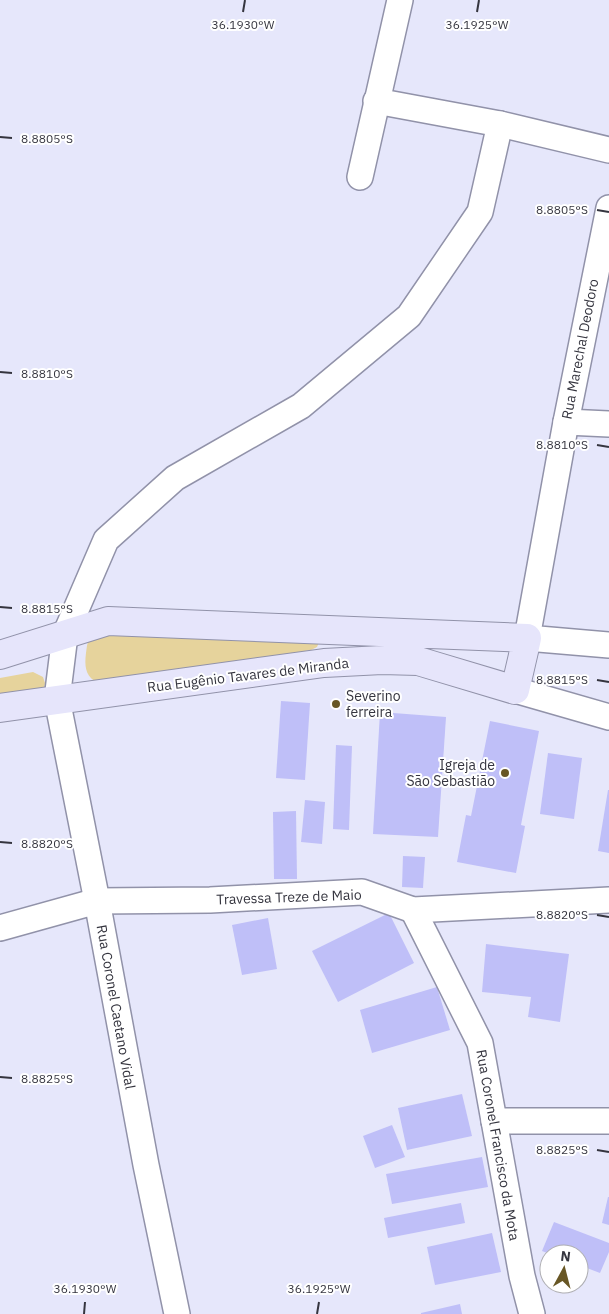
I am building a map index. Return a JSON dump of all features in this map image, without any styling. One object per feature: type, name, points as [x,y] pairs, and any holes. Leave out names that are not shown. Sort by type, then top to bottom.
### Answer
[{"type":"street","points":[[360,177],[400,0]]},
{"type":"street","points":[[376,101],[500,124],[609,150]]},
{"type":"street","name":"Rua Coronel Caetano Vidal","points":[[177,1314],[146,1165],[57,699],[65,634],[106,540],[175,478],[301,406],[409,316],[480,212],[500,124]]},
{"type":"street","name":"Rua Marechal Deodoro","points":[[527,638],[566,422],[609,208]]},
{"type":"street","points":[[566,422],[609,424]]},
{"type":"street","points":[[0,656],[108,621],[527,638],[609,645]]},
{"type":"street","points":[[382,660],[385,632]]},
{"type":"street","points":[[515,690],[527,638]]},
{"type":"street","name":"Rua Eugênio Tavares de Miranda","points":[[0,708],[324,663],[382,660],[418,662],[609,717]]},
{"type":"street","name":"Travessa Treze de Maio","points":[[0,928],[97,901],[210,900],[362,892],[413,910],[609,900]]},
{"type":"street","name":"Rua Coronel Francisco da Mota","points":[[413,910],[480,1043],[522,1276],[532,1314]]},
{"type":"street","points":[[494,1121],[609,1121]]},
{"type":"street","name":"Rua Coronel Francisco da Mota","points":[[518,1314],[522,1276]]},
{"type":"shaded area","points":[[98,632],[320,640],[317,647],[311,650],[103,685],[93,680],[87,673],[85,664],[88,642]]},
{"type":"shaded area","points":[[33,672],[43,677],[45,683],[44,691],[0,703],[0,678]]},
{"type":"building","points":[[281,701],[310,703],[305,780],[276,778]]},
{"type":"building","points":[[380,712],[446,717],[438,837],[373,834]]},
{"type":"building","name":"Igreja de São Sebastião","points":[[490,721],[539,731],[521,825],[525,826],[516,873],[457,862],[466,815],[471,816]]},
{"type":"building","points":[[336,745],[352,746],[349,830],[333,829]]},
{"type":"building","points":[[548,753],[582,758],[574,819],[540,814]]},
{"type":"building","points":[[609,790],[609,853],[598,851]]},
{"type":"building","points":[[305,800],[325,802],[322,844],[301,842]]},
{"type":"building","points":[[296,811],[297,879],[274,879],[273,812]]},
{"type":"building","points":[[403,856],[425,857],[423,888],[402,887]]},
{"type":"building","points":[[389,913],[414,963],[338,1002],[312,951]]},
{"type":"building","points":[[268,918],[277,969],[242,975],[232,925]]},
{"type":"building","points":[[486,944],[569,954],[560,1022],[528,1017],[531,997],[482,992]]},
{"type":"building","points":[[437,987],[450,1030],[372,1053],[360,1010]]},
{"type":"building","points":[[462,1094],[472,1136],[407,1150],[398,1108]]},
{"type":"building","points":[[392,1125],[405,1157],[375,1168],[363,1136]]},
{"type":"building","points":[[482,1157],[488,1187],[392,1204],[386,1174]]},
{"type":"building","points":[[609,1197],[609,1225],[602,1223]]},
{"type":"building","points":[[461,1203],[465,1223],[388,1238],[384,1218]]},
{"type":"building","points":[[554,1222],[609,1243],[609,1252],[600,1273],[589,1269],[589,1244],[545,1244]]},
{"type":"building","points":[[492,1233],[501,1272],[435,1285],[427,1247]]},
{"type":"building","points":[[460,1304],[462,1314],[421,1314],[421,1313]]},
{"type":"place","name":"Severino ferreira","points":[[336,704]]},
{"type":"place","name":"Igreja de São Sebastião","points":[[505,773]]}]
